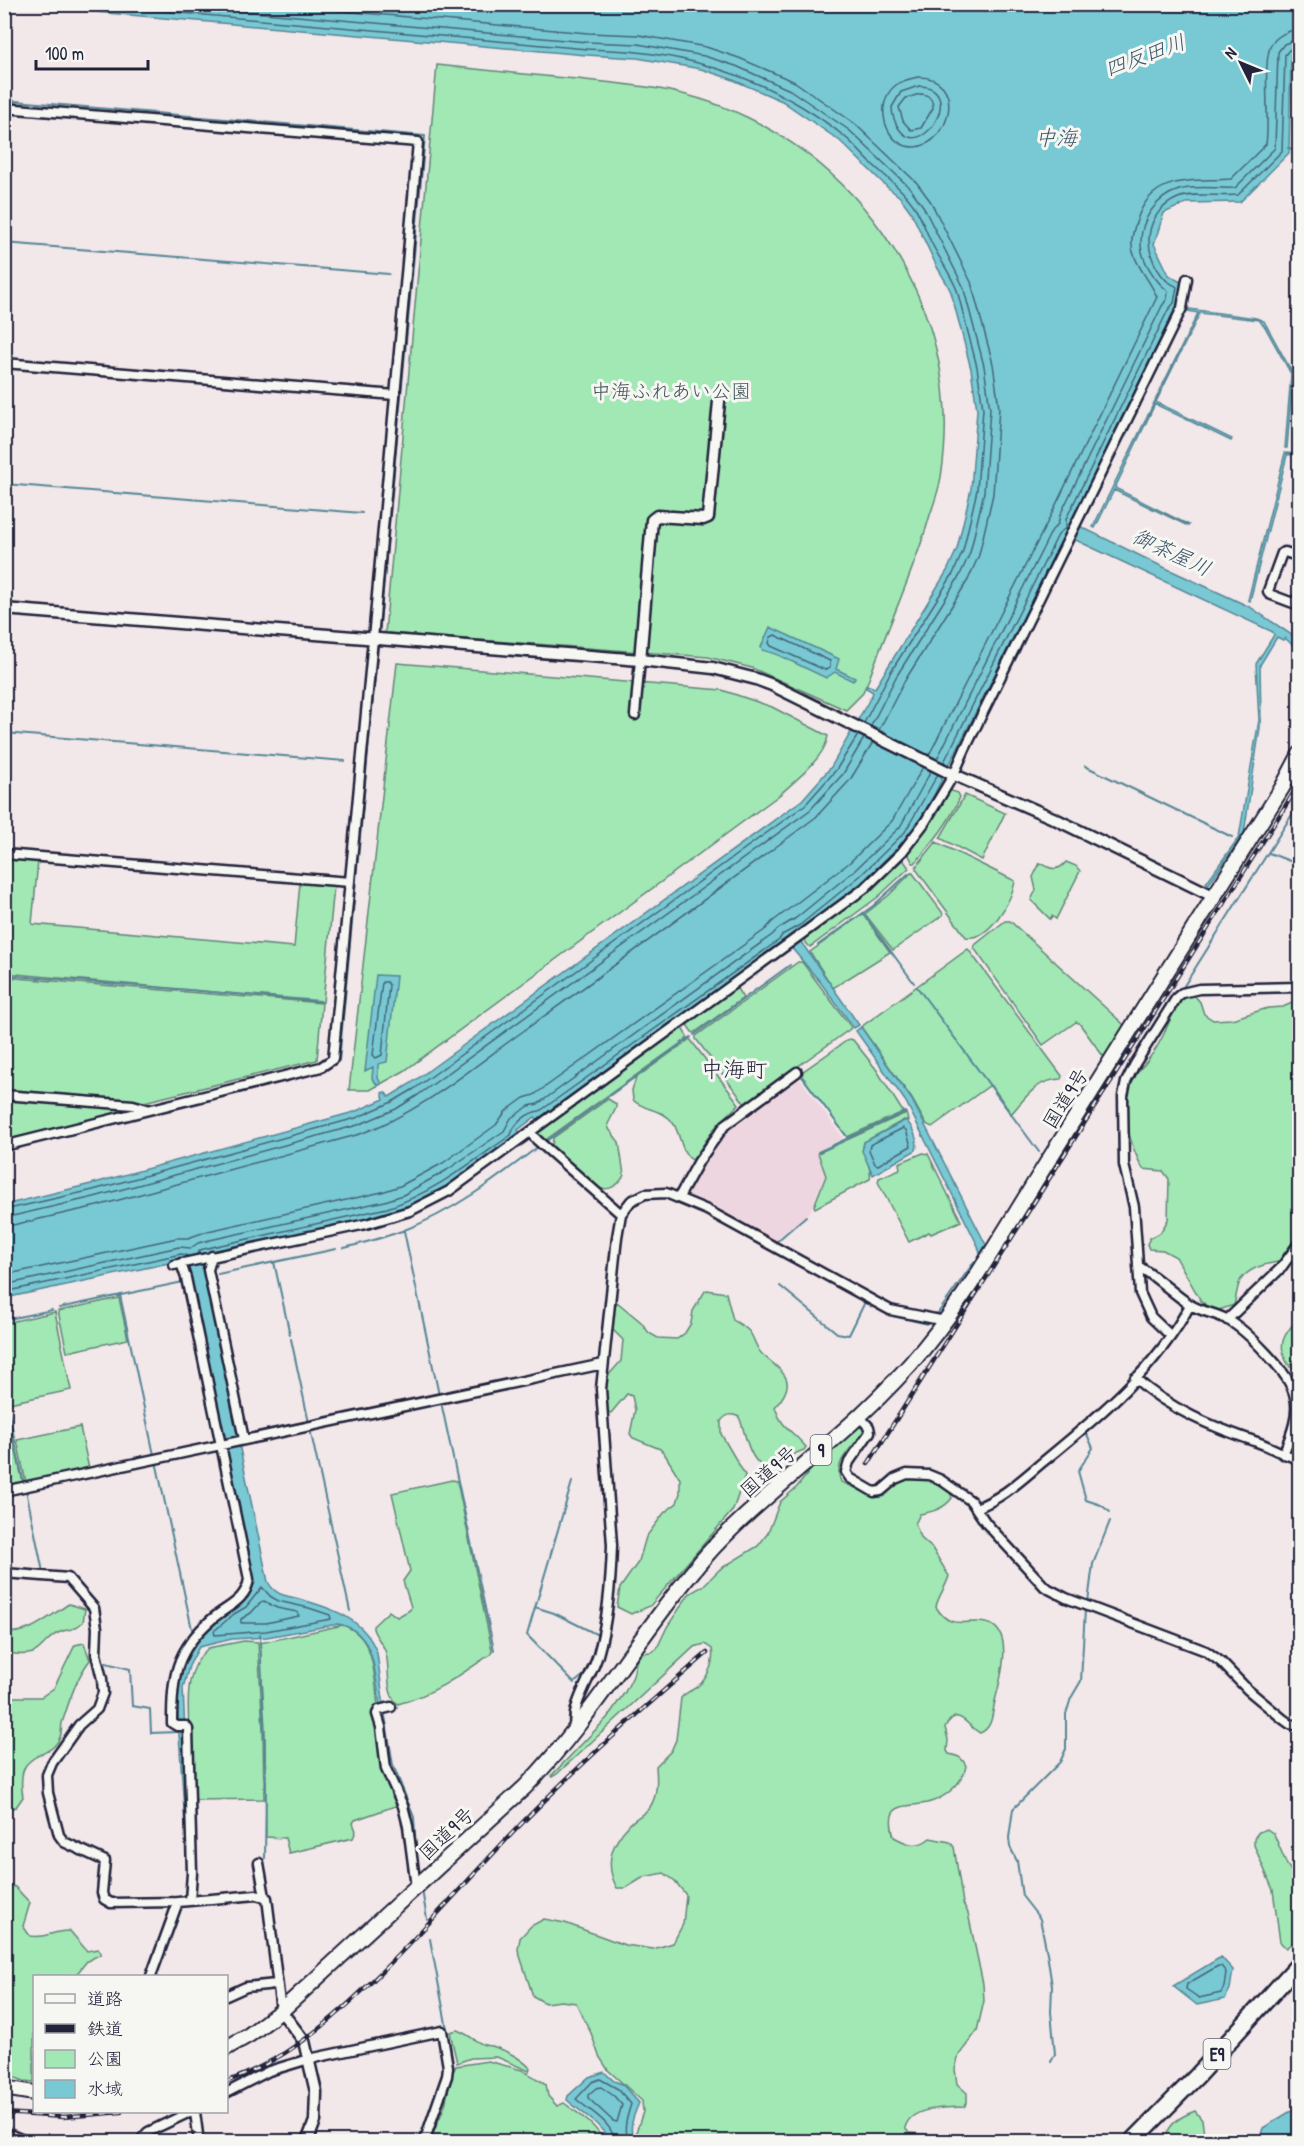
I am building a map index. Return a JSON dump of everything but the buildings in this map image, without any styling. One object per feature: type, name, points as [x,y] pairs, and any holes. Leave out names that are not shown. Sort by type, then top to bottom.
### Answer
[{"type":"highway","name":"国道9号","points":[[228,2047],[249,2035],[280,2011],[525,1786],[575,1730],[671,1599],[706,1556],[756,1506],[891,1386],[945,1321],[1137,1021],[1281,788],[1299,754]]},
{"type":"highway","name":"E9","points":[[1132,2142],[1197,2076],[1299,1963]]},
{"type":"highway","points":[[4,2088],[33,2093]]},
{"type":"street","points":[[4,108],[418,142],[374,639],[333,1059],[321,1067],[4,1146]]},
{"type":"street","points":[[152,1975],[184,1901],[192,1873],[188,1729],[172,1723],[172,1694],[179,1660],[213,1618],[237,1602],[246,1591],[249,1579],[186,1278],[180,1263],[366,1224],[410,1211],[449,1191],[865,888],[902,852],[925,822],[952,774],[1182,308],[1187,279]]},
{"type":"street","points":[[4,363],[395,395]]},
{"type":"street","points":[[635,715],[652,520],[657,516],[703,519],[708,516],[720,392]]},
{"type":"street","points":[[1299,557],[1282,553],[1268,591],[1269,594],[1293,603],[1299,597]]},
{"type":"street","points":[[4,609],[640,660],[713,668],[756,679],[952,774],[1053,818],[1213,896]]},
{"type":"street","points":[[4,854],[350,882]]},
{"type":"street","points":[[1171,1336],[1157,1324],[1146,1309],[1138,1284],[1134,1207],[1126,1175],[1124,1152],[1124,1089],[1135,1064],[1177,997],[1182,993],[1199,989],[1299,987]]},
{"type":"street","points":[[679,1197],[699,1161],[725,1125],[797,1072]]},
{"type":"street","points":[[4,1095],[133,1105],[149,1109]]},
{"type":"street","points":[[530,1132],[621,1215]]},
{"type":"street","points":[[575,1730],[574,1713],[588,1682],[601,1642],[611,1568],[609,1505],[601,1403],[603,1364],[615,1248],[621,1215],[631,1201],[645,1194],[666,1193],[679,1197],[890,1310],[945,1321]]},
{"type":"street","points":[[1227,1320],[1281,1268],[1299,1242]]},
{"type":"street","points":[[208,1257],[208,1270],[242,1440]]},
{"type":"street","points":[[1138,1266],[1155,1276],[1190,1305],[1227,1320],[1276,1362],[1296,1393],[1298,1411],[1283,1454]]},
{"type":"street","points":[[976,1508],[1003,1495],[1086,1427],[1135,1378],[1171,1336],[1190,1305]]},
{"type":"street","points":[[4,1491],[603,1364]]},
{"type":"street","points":[[1135,1378],[1189,1416],[1299,1459]]},
{"type":"street","points":[[858,1415],[869,1427],[870,1432],[847,1465],[846,1472],[850,1478],[870,1491],[878,1492],[900,1476],[914,1473],[929,1475],[956,1489],[976,1508],[986,1523],[1048,1589],[1066,1598],[1206,1651],[1283,1719],[1299,1726]]},
{"type":"street","points":[[4,1573],[68,1578],[89,1602],[96,1616],[96,1654],[103,1687],[102,1698],[93,1714],[79,1725],[67,1745],[52,1763],[47,1775],[48,1793],[59,1836],[64,1842],[105,1861],[102,1893],[104,1899],[111,1904],[256,1895],[265,1897]]},
{"type":"street","points":[[387,1708],[377,1714],[381,1727],[386,1769],[403,1806],[408,1826],[416,1887]]},
{"type":"street","points":[[259,1863],[265,1897],[269,1903],[280,2011],[304,2041],[315,2092],[316,2112],[307,2142]]},
{"type":"street","points":[[228,1995],[246,1986],[276,1984]]},
{"type":"street","points":[[228,2092],[269,2071],[309,2059],[442,2031],[448,2067],[447,2076],[424,2142]]},
{"type":"street","points":[[139,2142],[148,2132],[189,2113]]},
{"type":"street","points":[[191,2113],[199,2142]]},
{"type":"street","points":[[4,2132],[16,2139],[28,2142]]},
{"type":"shaded area","points":[[797,1075],[843,1138],[817,1151],[825,1176],[810,1212],[772,1243],[686,1193],[704,1160],[728,1127]]},
{"type":"green space","name":"中海ふれあい公園","points":[[437,65],[650,88],[674,92],[736,112],[792,143],[842,184],[883,233],[915,288],[936,348],[945,411],[941,477],[917,557],[869,679],[862,694],[846,710],[752,668],[708,657],[385,633]]},
{"type":"green space","points":[[397,663],[722,690],[772,707],[828,736],[826,744],[815,761],[778,796],[404,1071],[370,1090],[349,1090]]},
{"type":"green space","points":[[949,790],[958,793],[960,797],[956,806],[934,840],[913,863],[906,850]]},
{"type":"green space","points":[[965,795],[1005,813],[982,860],[940,838]]},
{"type":"green space","points":[[936,842],[1015,881],[1009,899],[998,918],[983,933],[975,937],[966,937],[916,869]]},
{"type":"green space","points":[[902,858],[909,868],[878,897],[810,947],[806,943],[805,934]]},
{"type":"green space","points":[[4,859],[38,861],[32,924],[294,947],[300,883],[334,886],[323,1002],[5,973]]},
{"type":"green space","points":[[1066,862],[1076,866],[1080,871],[1056,919],[1052,916],[1050,919],[1031,900],[1036,890],[1033,877],[1040,863],[1054,868]]},
{"type":"green space","points":[[912,872],[943,915],[893,950],[865,914],[888,896]]},
{"type":"green space","points":[[863,914],[890,952],[833,988],[810,952]]},
{"type":"green space","points":[[1005,921],[1010,921],[1124,1025],[1105,1056],[1076,1022],[1043,1045],[974,948]]},
{"type":"green space","points":[[968,949],[1062,1076],[1061,1079],[1038,1086],[1012,1113],[992,1086],[989,1086],[932,1127],[926,1124],[912,1099],[861,1027]]},
{"type":"green space","points":[[798,962],[802,962],[851,1027],[745,1104],[696,1036]]},
{"type":"green space","points":[[4,977],[322,1003],[317,1060],[144,1102],[5,1091]]},
{"type":"green space","points":[[736,987],[743,998],[694,1033],[692,1032],[685,1022]]},
{"type":"green space","points":[[1194,995],[1200,1002],[1204,1014],[1213,1020],[1232,1019],[1268,1008],[1283,1007],[1299,1000],[1299,1233],[1278,1262],[1247,1273],[1240,1281],[1234,1305],[1219,1310],[1201,1301],[1176,1257],[1163,1250],[1149,1249],[1147,1244],[1150,1238],[1160,1233],[1168,1220],[1169,1179],[1163,1171],[1143,1169],[1130,1139],[1125,1103],[1132,1079],[1158,1045],[1177,1002],[1185,996]]},
{"type":"green space","points":[[678,1027],[682,1028],[688,1038],[544,1141],[538,1134],[538,1131]]},
{"type":"green space","points":[[690,1039],[739,1104],[713,1130],[693,1160],[686,1154],[676,1128],[669,1118],[638,1104],[633,1100],[632,1090],[636,1078]]},
{"type":"green space","points":[[849,1039],[853,1040],[876,1069],[903,1112],[847,1137],[802,1076],[802,1072]]},
{"type":"green space","points":[[4,1099],[131,1109],[131,1110],[5,1140]]},
{"type":"green space","points":[[608,1099],[616,1104],[608,1124],[619,1142],[624,1175],[616,1185],[601,1189],[596,1188],[552,1147],[553,1138]]},
{"type":"green space","points":[[906,1113],[908,1120],[864,1142],[870,1179],[815,1208],[826,1176],[818,1153]]},
{"type":"green space","points":[[923,1153],[928,1154],[961,1221],[909,1242],[878,1182],[879,1178],[900,1169],[899,1163]]},
{"type":"green space","points":[[707,1290],[726,1293],[733,1320],[750,1332],[761,1353],[786,1378],[786,1390],[775,1407],[784,1425],[806,1447],[804,1450],[763,1467],[750,1451],[739,1417],[729,1415],[723,1419],[721,1434],[745,1475],[733,1510],[650,1606],[631,1614],[617,1607],[620,1588],[639,1561],[646,1537],[664,1513],[677,1503],[680,1479],[660,1449],[633,1438],[630,1434],[635,1410],[632,1396],[627,1394],[611,1413],[606,1408],[606,1378],[621,1361],[623,1340],[611,1328],[612,1309],[617,1302],[641,1322],[649,1333],[658,1338],[677,1339],[685,1333],[691,1323],[693,1311]]},
{"type":"green space","points":[[119,1298],[128,1339],[67,1352],[58,1311]]},
{"type":"green space","points":[[55,1312],[71,1390],[9,1403],[5,1380],[5,1323]]},
{"type":"green space","points":[[1299,1318],[1300,1369],[1290,1367],[1285,1359],[1282,1346],[1289,1329]]},
{"type":"green space","points":[[4,1398],[23,1483],[5,1486],[4,1486]]},
{"type":"green space","points":[[80,1427],[89,1469],[26,1483],[17,1440]]},
{"type":"green space","points":[[857,1427],[861,1427],[864,1431],[845,1455],[839,1467],[841,1482],[875,1496],[900,1481],[921,1475],[931,1477],[949,1489],[952,1498],[949,1502],[937,1509],[920,1514],[915,1524],[922,1539],[932,1548],[949,1576],[936,1607],[942,1615],[953,1622],[978,1622],[995,1627],[1001,1635],[1003,1645],[1004,1657],[1000,1681],[987,1728],[980,1733],[958,1717],[950,1720],[945,1727],[948,1740],[947,1751],[961,1759],[966,1766],[961,1779],[952,1790],[940,1798],[927,1803],[903,1806],[894,1812],[892,1817],[894,1837],[899,1840],[916,1844],[930,1838],[950,1842],[954,1847],[963,1903],[968,1913],[983,1984],[984,2001],[977,2031],[959,2055],[955,2069],[957,2084],[967,2093],[967,2103],[964,2107],[939,2108],[921,2112],[908,2121],[905,2128],[909,2133],[935,2135],[952,2141],[637,2141],[635,2135],[643,2112],[642,2101],[608,2070],[599,2056],[591,2033],[576,2003],[561,2001],[545,2003],[533,1996],[518,1950],[520,1938],[531,1926],[544,1919],[565,1923],[625,1945],[653,1949],[673,1943],[683,1924],[686,1895],[675,1881],[664,1873],[644,1877],[626,1888],[617,1888],[611,1871],[611,1855],[623,1832],[653,1802],[656,1766],[671,1751],[676,1740],[681,1698],[705,1678],[711,1667],[712,1649],[705,1644],[694,1647],[557,1774],[551,1776],[607,1718],[625,1692],[641,1653],[651,1652],[657,1648],[667,1627],[689,1594],[703,1586],[720,1569],[758,1546],[768,1533],[780,1502],[797,1487],[813,1467]]},
{"type":"green space","points":[[452,1480],[457,1481],[492,1650],[491,1654],[447,1683],[424,1695],[398,1704],[389,1686],[385,1650],[373,1629],[373,1626],[389,1611],[397,1617],[410,1610],[411,1607],[403,1581],[410,1571],[392,1493]]},
{"type":"green space","points":[[69,1604],[85,1609],[83,1622],[73,1629],[54,1635],[33,1653],[22,1655],[5,1653],[5,1632],[31,1628]]},
{"type":"green space","points":[[343,1625],[354,1630],[368,1648],[374,1671],[378,1706],[375,1710],[398,1805],[355,1820],[353,1823],[356,1831],[353,1838],[289,1853],[285,1838],[266,1837],[265,1728],[260,1643]]},
{"type":"green space","points":[[244,1641],[258,1642],[264,1799],[195,1800],[192,1797],[188,1709],[191,1676],[200,1657],[208,1648]]},
{"type":"green space","points":[[84,1643],[90,1660],[73,1690],[62,1723],[60,1737],[49,1750],[28,1762],[22,1781],[23,1797],[16,1807],[5,1812],[5,1697],[41,1697],[54,1688],[75,1645]]},
{"type":"green space","points":[[1267,1829],[1274,1834],[1287,1865],[1299,1883],[1299,1937],[1286,1948],[1280,1942],[1273,1890],[1254,1845],[1254,1838],[1259,1832]]},
{"type":"green space","points":[[5,1884],[15,1887],[30,1903],[23,1926],[30,1936],[70,1931],[87,1951],[98,1949],[101,1954],[87,1961],[76,1975],[33,1975],[33,2082],[5,2074]]},
{"type":"green space","points":[[457,2030],[482,2044],[512,2055],[526,2064],[530,2068],[529,2071],[497,2057],[471,2058],[457,2063],[450,2032]]},
{"type":"green space","points":[[488,2061],[522,2070],[546,2084],[548,2096],[557,2106],[564,2103],[575,2111],[591,2124],[604,2141],[430,2141],[445,2105],[456,2066]]},
{"type":"green space","points":[[1195,2111],[1202,2120],[1205,2141],[1166,2141],[1171,2125]]},
{"type":"water","name":"中海","points":[[16,5],[1299,5],[1299,51],[1291,55],[1289,153],[1240,202],[1186,203],[1164,213],[1154,244],[1169,275],[1182,283],[1177,312],[1174,311],[1071,522],[1250,607],[1299,640],[1299,651],[1285,638],[1283,640],[1277,637],[1260,665],[1261,721],[1244,833],[1208,885],[1206,883],[1239,837],[1259,720],[1256,664],[1274,635],[1273,632],[1065,535],[933,797],[911,835],[864,880],[801,931],[795,932],[785,940],[786,942],[538,1120],[535,1117],[518,1130],[521,1135],[441,1190],[389,1214],[203,1255],[268,1582],[271,1587],[285,1596],[335,1611],[356,1623],[364,1631],[372,1641],[377,1653],[384,1707],[380,1706],[375,1668],[367,1645],[351,1628],[338,1624],[267,1637],[232,1639],[199,1647],[189,1666],[183,1688],[191,1869],[187,1899],[184,1899],[188,1870],[177,1704],[181,1669],[195,1642],[220,1618],[247,1598],[255,1583],[198,1314],[183,1260],[5,1298],[4,1205],[91,1184],[354,1112],[384,1099],[382,1093],[385,1092],[389,1097],[802,800],[831,767],[872,695],[873,692],[866,688],[867,685],[875,688],[947,571],[957,549],[971,489],[977,410],[971,369],[951,292],[911,212],[900,197],[840,141],[782,101],[731,79],[701,69],[637,58]]},
{"type":"water","points":[[1189,309],[1256,318],[1264,321],[1293,374],[1287,448],[1285,448],[1291,374],[1265,327],[1259,320],[1200,313],[1156,402],[1232,439],[1231,441],[1155,404],[1115,488],[1189,525],[1114,490],[1095,528],[1093,527],[1198,313],[1188,311]]},
{"type":"water","points":[[1285,453],[1300,454],[1287,455],[1250,601],[1248,600]]},
{"type":"water","points":[[770,627],[839,659],[836,669],[855,678],[853,681],[835,672],[826,678],[776,654],[762,650],[761,647]]},
{"type":"water","points":[[799,939],[859,1025],[854,1028],[790,946]]},
{"type":"water","points":[[376,975],[396,976],[387,1062],[378,1064],[378,1078],[381,1084],[378,1086],[372,1078],[373,1067],[365,1071]]},
{"type":"water","points":[[861,1027],[912,1100],[986,1245],[980,1254],[906,1102],[856,1031]]},
{"type":"water","points":[[907,1121],[913,1131],[917,1143],[916,1150],[873,1175],[862,1151],[864,1142]]},
{"type":"water","points":[[1221,1957],[1233,1970],[1230,1989],[1225,1999],[1197,2005],[1173,1986]]},
{"type":"water","points":[[604,2072],[614,2081],[622,2084],[639,2103],[632,2122],[633,2141],[610,2141],[595,2123],[567,2100],[568,2096],[589,2077]]},
{"type":"water","points":[[1299,2106],[1299,2141],[1266,2141],[1261,2134],[1263,2128]]},
{"type":"waterway","points":[[4,100],[425,136],[379,634]]},
{"type":"waterway","points":[[1288,148],[1300,150]]},
{"type":"waterway","points":[[4,243],[389,274]]},
{"type":"waterway","points":[[4,484],[362,513]]},
{"type":"waterway","points":[[339,1061],[378,645]]},
{"type":"waterway","points":[[4,733],[345,761]]},
{"type":"waterway","points":[[1085,766],[1232,837]]},
{"type":"waterway","points":[[1182,989],[1300,802]]},
{"type":"waterway","points":[[1269,853],[1300,865]]},
{"type":"waterway","points":[[818,945],[873,906],[908,874]]},
{"type":"waterway","points":[[863,913],[914,983]]},
{"type":"waterway","points":[[694,1035],[790,965]]},
{"type":"waterway","points":[[4,975],[320,1001]]},
{"type":"waterway","points":[[917,987],[1039,1152]]},
{"type":"waterway","points":[[545,1142],[691,1037]]},
{"type":"waterway","points":[[800,1074],[848,1138]]},
{"type":"waterway","points":[[818,1152],[905,1112]]},
{"type":"waterway","points":[[344,1248],[402,1231],[439,1214],[490,1182],[539,1146]]},
{"type":"waterway","points":[[775,1243],[806,1216]]},
{"type":"waterway","points":[[404,1231],[439,1395]]},
{"type":"waterway","points":[[218,1274],[336,1249]]},
{"type":"waterway","points":[[274,1262],[290,1335]]},
{"type":"waterway","points":[[929,1314],[938,1313],[974,1262]]},
{"type":"waterway","points":[[59,1308],[183,1282]]},
{"type":"waterway","points":[[780,1286],[837,1333],[849,1335],[865,1302],[893,1316],[928,1324]]},
{"type":"waterway","points":[[120,1295],[154,1455]]},
{"type":"waterway","points":[[883,1301],[897,1307]]},
{"type":"waterway","points":[[4,1320],[52,1310]]},
{"type":"waterway","points":[[291,1339],[309,1423]]},
{"type":"waterway","points":[[4,1390],[24,1484]]},
{"type":"waterway","points":[[441,1402],[494,1650]]},
{"type":"waterway","points":[[310,1429],[350,1611]]},
{"type":"waterway","points":[[1086,1432],[1093,1448],[1078,1471],[1086,1500],[1101,1505],[1110,1512]]},
{"type":"waterway","points":[[156,1461],[193,1634]]},
{"type":"waterway","points":[[572,1482],[527,1635],[574,1683],[584,1675]]},
{"type":"waterway","points":[[26,1490],[43,1572]]},
{"type":"waterway","points":[[1088,1602],[1093,1564],[1110,1521]]},
{"type":"waterway","points":[[70,1575],[92,1600]]},
{"type":"waterway","points":[[535,1607],[554,1613],[598,1635]]},
{"type":"waterway","points":[[1051,2062],[1055,2054],[1051,2012],[1052,1986],[1047,1953],[1040,1919],[1022,1896],[1017,1861],[1010,1847],[1009,1838],[1013,1809],[1060,1762],[1066,1749],[1066,1714],[1071,1698],[1081,1681],[1085,1609]]},
{"type":"waterway","points":[[260,1635],[266,1784],[265,1858]]},
{"type":"waterway","points":[[102,1662],[130,1669],[132,1706],[150,1709],[151,1733],[177,1732]]},
{"type":"waterway","points":[[384,1710],[393,1765],[414,1817],[417,1867]]},
{"type":"waterway","points":[[422,1890],[427,1919]]},
{"type":"waterway","points":[[156,1975],[173,1928]]},
{"type":"waterway","points":[[430,1939],[451,2050],[451,2062]]},
{"type":"waterway","points":[[436,2119],[447,2088]]},
{"type":"waterway","points":[[192,2115],[195,2139]]},
{"type":"railway","points":[[868,1464],[1300,783]]},
{"type":"railway","points":[[228,2081],[277,2058],[344,2008],[404,1949],[547,1798],[707,1653]]},
{"type":"railway","points":[[4,2113],[63,2117],[109,2113]]},
{"type":"district","name":"中海町","points":[[734,1069]]},
{"type":"water label","name":"四反田川","points":[[1145,55]]},
{"type":"water label","name":"御茶屋川","points":[[1172,552]]}]
